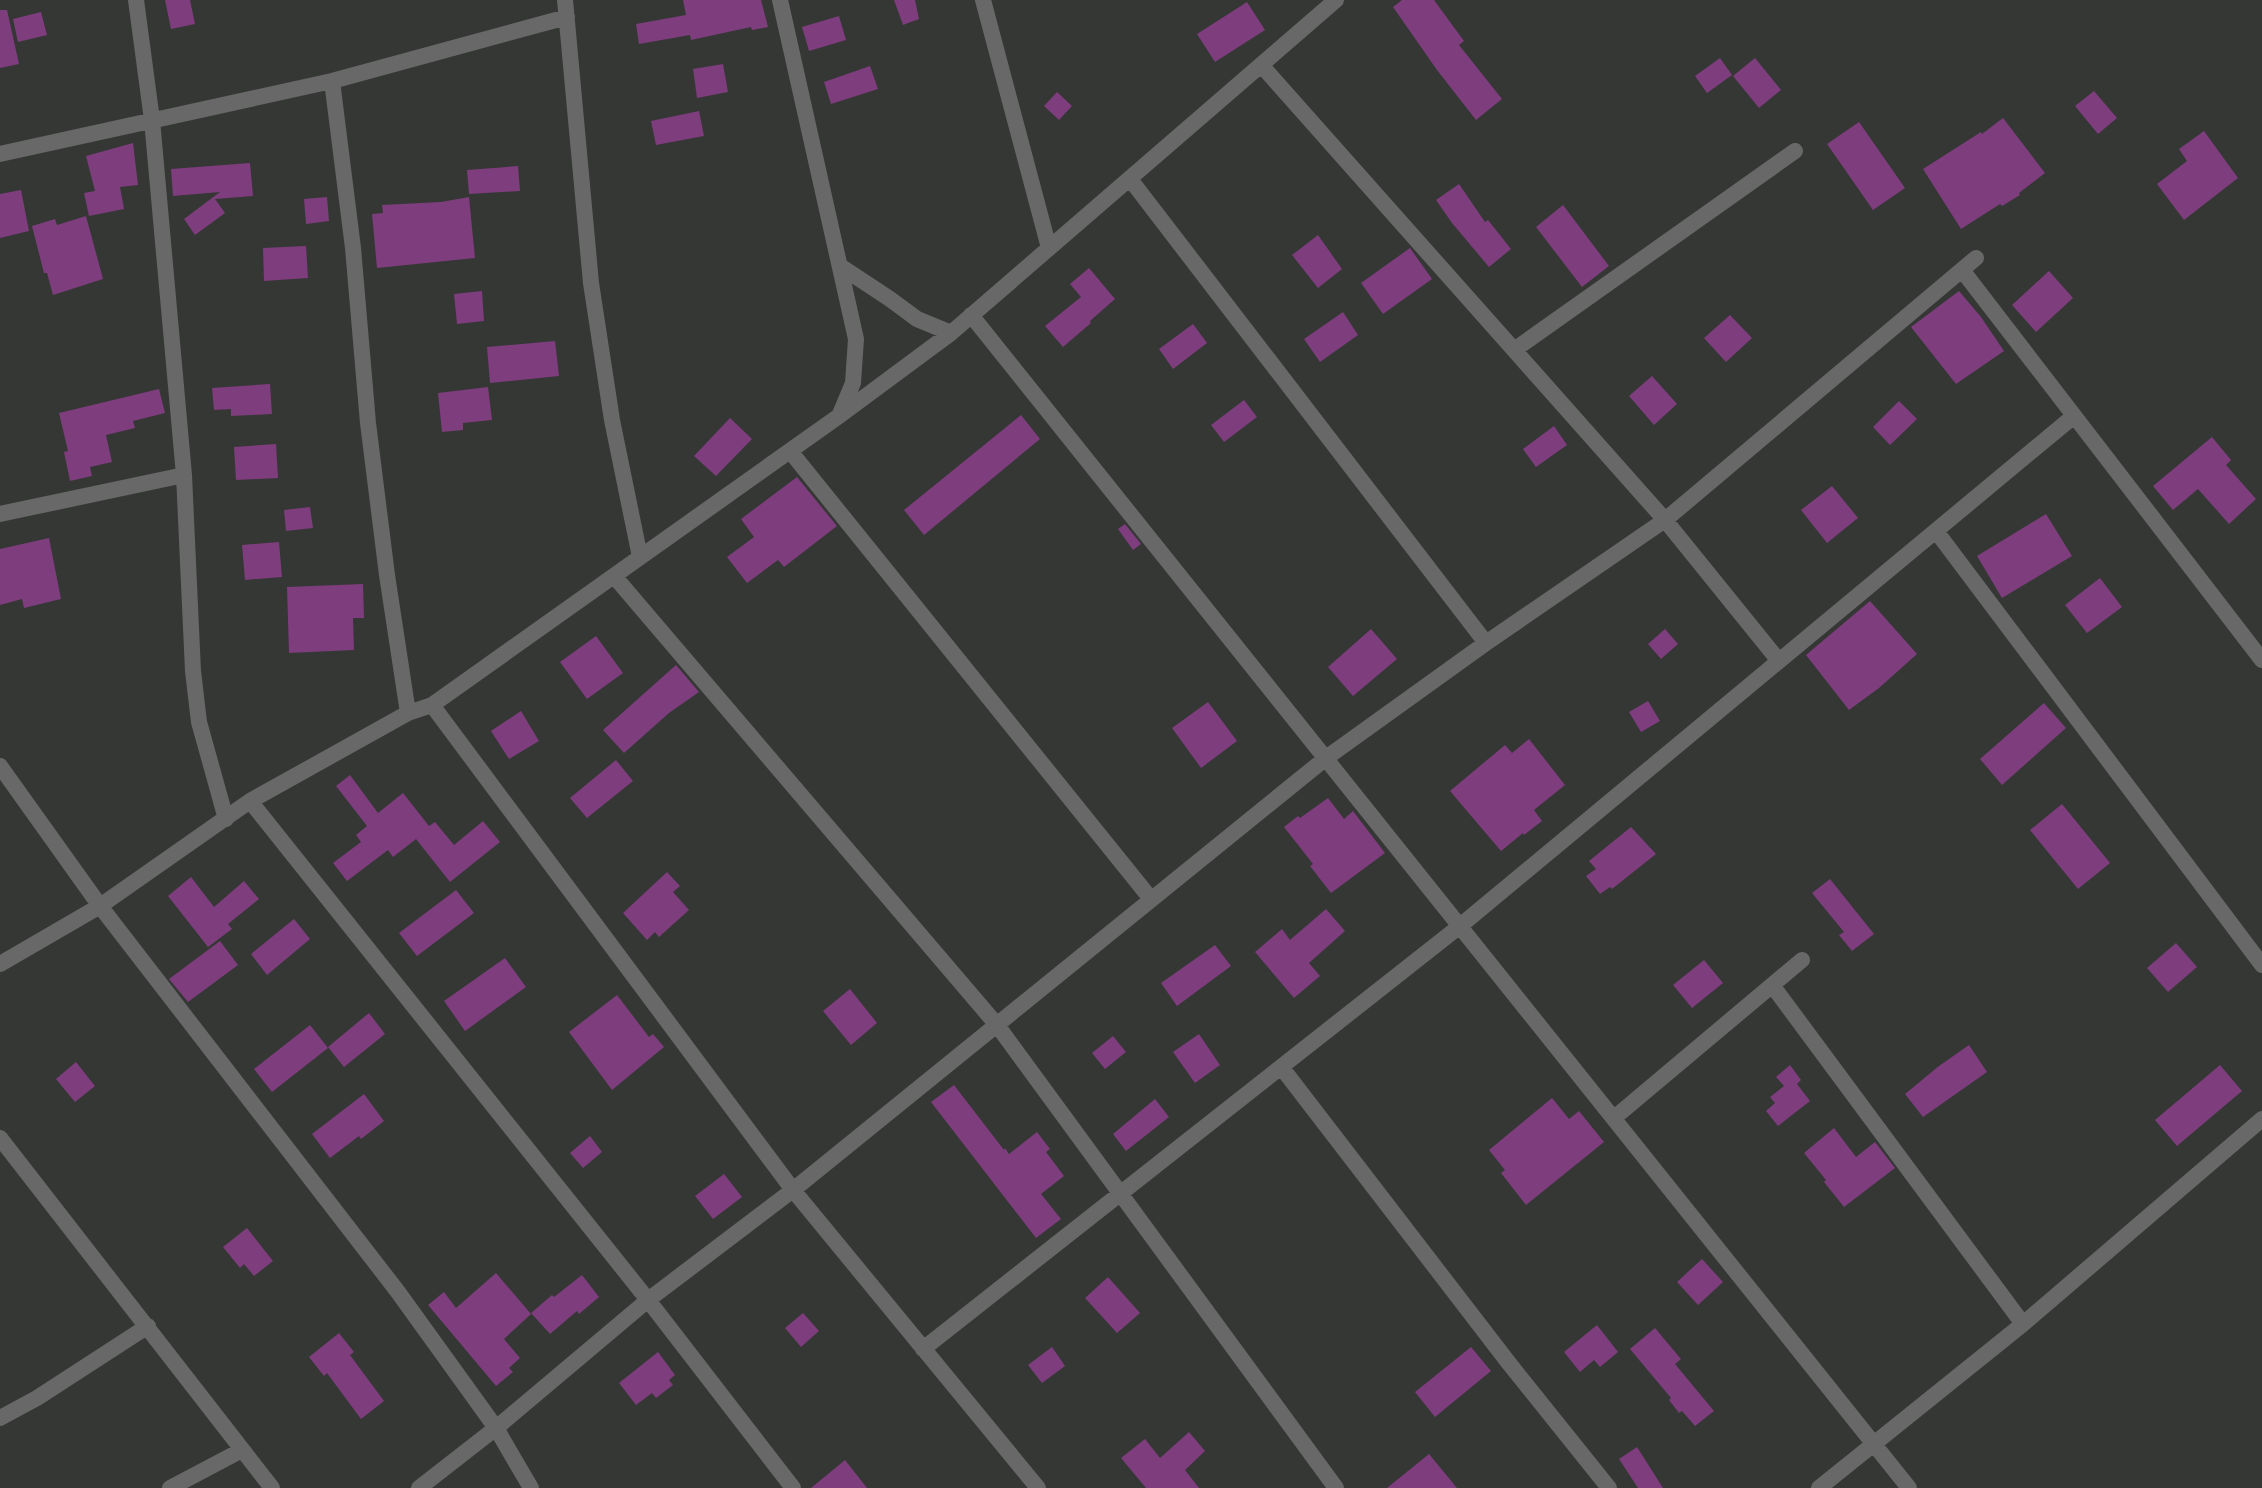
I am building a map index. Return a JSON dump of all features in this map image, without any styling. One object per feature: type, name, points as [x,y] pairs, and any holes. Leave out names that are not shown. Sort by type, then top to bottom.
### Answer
[{"type":"street","points":[[136,0],[152,120],[184,475],[193,671],[199,722],[226,819]]},
{"type":"street","points":[[780,0],[856,339],[854,383],[839,416]]},
{"type":"street","points":[[985,0],[1049,248]]},
{"type":"street","points":[[0,964],[100,906],[250,801],[408,713],[432,705],[839,416],[951,333],[1336,0]]},
{"type":"street","points":[[0,154],[332,81],[566,8],[591,283],[612,420],[640,557]]},
{"type":"street","points":[[1262,66],[1665,520],[1779,661]]},
{"type":"street","points":[[332,81],[353,248],[368,423],[387,575],[408,713]]},
{"type":"street","points":[[1514,350],[1795,151]]},
{"type":"street","points":[[1130,179],[1486,643]]},
{"type":"street","points":[[419,1488],[496,1428],[648,1300],[793,1190],[1326,758],[1486,643],[1665,520],[1976,258]]},
{"type":"street","points":[[840,266],[917,320],[951,333]]},
{"type":"street","points":[[1962,270],[2262,660]]},
{"type":"street","points":[[971,315],[1909,1488]]},
{"type":"street","points":[[923,1349],[1460,926],[2074,416]]},
{"type":"street","points":[[790,451],[1151,899]]},
{"type":"street","points":[[0,514],[184,475]]},
{"type":"street","points":[[1936,531],[2262,965]]},
{"type":"street","points":[[614,576],[997,1024],[1336,1488]]},
{"type":"street","points":[[432,705],[793,1190],[1038,1488]]},
{"type":"street","points":[[0,766],[100,906],[398,1292],[496,1428],[531,1488]]},
{"type":"street","points":[[250,801],[648,1300],[793,1488]]},
{"type":"street","points":[[1614,1118],[1802,960]]},
{"type":"street","points":[[1772,985],[2023,1324]]},
{"type":"street","points":[[1282,1068],[1508,1362],[1609,1488]]},
{"type":"street","points":[[1819,1488],[2023,1324],[2262,1119]]},
{"type":"street","points":[[0,1138],[272,1488]]},
{"type":"street","points":[[0,1418],[37,1398],[148,1326]]},
{"type":"street","points":[[171,1488],[242,1450]]},
{"type":"building","points":[[165,0],[190,0],[195,24],[171,29]]},
{"type":"building","points":[[683,0],[761,0],[768,27],[752,30],[751,27],[691,40],[690,35],[639,44],[636,24],[686,15]]},
{"type":"building","points":[[894,0],[915,0],[919,19],[903,25]]},
{"type":"building","points":[[1402,0],[1434,0],[1464,41],[1459,45],[1502,99],[1476,120],[1437,70],[1393,7]]},
{"type":"building","points":[[1247,2],[1265,30],[1215,62],[1197,34]]},
{"type":"building","points":[[0,10],[7,10],[19,64],[0,68]]},
{"type":"building","points":[[41,12],[47,35],[18,42],[13,19]]},
{"type":"building","points":[[839,16],[846,40],[809,51],[802,27]]},
{"type":"building","points":[[1720,58],[1732,75],[1707,93],[1695,76]]},
{"type":"building","points":[[1755,58],[1781,90],[1759,108],[1733,76]]},
{"type":"building","points":[[723,64],[728,92],[697,98],[693,69]]},
{"type":"building","points":[[870,66],[878,89],[831,104],[824,82]]},
{"type":"building","points":[[2094,91],[2117,118],[2098,134],[2075,106]]},
{"type":"building","points":[[1057,92],[1072,106],[1059,120],[1044,106]]},
{"type":"building","points":[[699,111],[704,136],[656,145],[651,121]]},
{"type":"building","points":[[2003,118],[2045,173],[2019,193],[2020,195],[2002,206],[2000,204],[1961,229],[1923,169],[1981,132],[1982,134]]},
{"type":"building","points":[[1859,122],[1905,188],[1873,210],[1827,144]]},
{"type":"building","points":[[2204,131],[2238,178],[2184,220],[2157,184],[2187,161],[2179,149]]},
{"type":"building","points":[[133,143],[138,185],[120,187],[124,209],[89,216],[84,193],[95,191],[86,156]]},
{"type":"building","points":[[250,163],[253,196],[215,199],[225,213],[195,235],[184,219],[220,192],[173,196],[171,169]]},
{"type":"building","points":[[518,166],[520,191],[469,194],[467,170]]},
{"type":"building","points":[[1459,184],[1485,222],[1488,220],[1511,249],[1489,267],[1436,200]]},
{"type":"building","points":[[21,190],[29,231],[0,238],[0,194]]},
{"type":"building","points":[[327,197],[329,221],[306,224],[304,199]]},
{"type":"building","points":[[469,197],[475,258],[377,268],[372,214],[383,213],[382,205],[441,202]]},
{"type":"building","points":[[1563,205],[1609,266],[1582,287],[1536,227]]},
{"type":"building","points":[[86,216],[103,279],[53,295],[47,273],[44,273],[32,226],[55,219],[57,225]]},
{"type":"building","points":[[1318,235],[1342,269],[1318,288],[1292,255]]},
{"type":"building","points":[[306,246],[308,278],[264,281],[263,248]]},
{"type":"building","points":[[1410,248],[1432,279],[1383,314],[1361,283]]},
{"type":"building","points":[[1089,268],[1115,299],[1063,347],[1045,326],[1081,297],[1070,284]]},
{"type":"building","points":[[2049,271],[2073,298],[2036,332],[2012,305]]},
{"type":"building","points":[[482,291],[484,321],[457,324],[454,294]]},
{"type":"building","points":[[1959,291],[1981,317],[2004,351],[1956,384],[1911,327]]},
{"type":"building","points":[[1343,312],[1358,335],[1320,362],[1304,339]]},
{"type":"building","points":[[1730,315],[1752,338],[1726,362],[1704,338]]},
{"type":"building","points":[[1193,324],[1207,343],[1173,369],[1159,349]]},
{"type":"building","points":[[555,341],[559,376],[490,383],[487,347]]},
{"type":"building","points":[[1652,376],[1677,404],[1654,425],[1629,396]]},
{"type":"building","points":[[270,384],[272,414],[231,416],[231,409],[214,410],[212,388]]},
{"type":"building","points":[[488,387],[492,420],[463,423],[463,430],[442,432],[438,393]]},
{"type":"building","points":[[159,389],[165,413],[133,421],[135,428],[106,435],[112,462],[90,467],[92,476],[70,481],[64,452],[68,451],[59,413]]},
{"type":"building","points":[[1244,400],[1257,417],[1224,442],[1211,425]]},
{"type":"building","points":[[1899,401],[1917,419],[1890,445],[1873,427]]},
{"type":"building","points":[[1021,415],[1040,439],[924,535],[904,510]]},
{"type":"building","points":[[730,418],[752,439],[716,476],[694,456]]},
{"type":"building","points":[[1554,426],[1567,445],[1536,467],[1523,449]]},
{"type":"building","points":[[2212,437],[2231,460],[2226,465],[2256,499],[2229,524],[2198,489],[2173,510],[2153,486]]},
{"type":"building","points":[[276,444],[278,478],[236,480],[234,447]]},
{"type":"building","points":[[797,477],[837,526],[784,567],[778,560],[747,583],[727,557],[754,537],[741,519]]},
{"type":"building","points":[[1832,486],[1858,518],[1827,543],[1801,510]]},
{"type":"building","points":[[310,507],[313,528],[286,531],[284,510]]},
{"type":"building","points":[[2046,514],[2072,556],[2002,598],[1977,556]]},
{"type":"building","points":[[1125,524],[1141,544],[1133,550],[1118,529]]},
{"type":"building","points":[[49,538],[61,599],[24,608],[22,599],[0,605],[0,549]]},
{"type":"building","points":[[279,542],[282,577],[245,580],[242,545]]},
{"type":"building","points":[[2100,578],[2122,607],[2087,633],[2065,605]]},
{"type":"building","points":[[363,584],[364,618],[353,618],[354,650],[289,653],[287,587]]},
{"type":"building","points":[[1870,601],[1917,654],[1879,688],[1849,710],[1806,655]]},
{"type":"building","points":[[1371,629],[1397,659],[1353,696],[1328,667]]},
{"type":"building","points":[[1665,629],[1678,644],[1661,659],[1648,644]]},
{"type":"building","points":[[596,636],[623,673],[587,699],[560,662]]},
{"type":"building","points":[[676,665],[699,692],[669,713],[624,753],[603,730]]},
{"type":"building","points":[[1648,701],[1660,721],[1641,732],[1629,712]]},
{"type":"building","points":[[1208,702],[1237,741],[1201,768],[1172,728]]},
{"type":"building","points":[[2044,703],[2066,728],[2002,785],[1980,759]]},
{"type":"building","points":[[521,711],[539,741],[509,759],[491,731]]},
{"type":"building","points":[[1529,739],[1565,785],[1534,810],[1542,821],[1501,851],[1450,791],[1505,745],[1512,753]]},
{"type":"building","points":[[616,760],[633,781],[587,818],[570,798]]},
{"type":"building","points":[[350,775],[378,813],[403,793],[429,826],[435,822],[454,845],[483,821],[500,842],[450,882],[416,839],[393,857],[388,850],[347,881],[333,863],[361,842],[356,835],[367,826],[336,786]]},
{"type":"building","points":[[1328,798],[1344,819],[1353,811],[1385,853],[1331,893],[1310,866],[1313,864],[1284,827]]},
{"type":"building","points":[[2062,804],[2110,863],[2078,889],[2030,830]]},
{"type":"building","points":[[1631,827],[1656,854],[1612,889],[1610,887],[1600,894],[1586,876],[1596,869],[1589,861]]},
{"type":"building","points":[[667,872],[680,886],[673,892],[689,910],[659,937],[655,932],[647,940],[623,913]]},
{"type":"building","points":[[191,877],[214,907],[244,881],[259,899],[228,924],[232,929],[208,947],[168,896]]},
{"type":"building","points":[[1830,879],[1874,934],[1852,951],[1839,935],[1844,932],[1812,893]]},
{"type":"building","points":[[456,890],[474,913],[417,956],[399,933]]},
{"type":"building","points":[[1326,909],[1345,931],[1309,963],[1320,976],[1294,998],[1255,952],[1282,929],[1290,940]]},
{"type":"building","points":[[294,919],[310,939],[267,975],[251,954]]},
{"type":"building","points":[[220,941],[238,965],[188,1002],[169,979]]},
{"type":"building","points":[[2176,943],[2197,967],[2168,992],[2147,968]]},
{"type":"building","points":[[1215,945],[1231,966],[1177,1006],[1161,983]]},
{"type":"building","points":[[505,958],[526,987],[465,1031],[444,1001]]},
{"type":"building","points":[[1704,960],[1723,983],[1692,1008],[1673,985]]},
{"type":"building","points":[[850,989],[877,1023],[851,1045],[823,1011]]},
{"type":"building","points":[[617,995],[649,1037],[653,1034],[664,1047],[612,1090],[569,1032]]},
{"type":"building","points":[[369,1013],[385,1034],[344,1067],[328,1047]]},
{"type":"building","points":[[310,1025],[328,1048],[272,1092],[254,1069]]},
{"type":"building","points":[[1199,1034],[1220,1065],[1195,1083],[1173,1052]]},
{"type":"building","points":[[1113,1036],[1126,1052],[1105,1069],[1092,1053]]},
{"type":"building","points":[[1969,1045],[1987,1072],[1923,1117],[1905,1094]]},
{"type":"building","points":[[76,1062],[95,1086],[75,1102],[56,1079]]},
{"type":"building","points":[[1790,1065],[1801,1080],[1797,1084],[1810,1101],[1778,1126],[1766,1111],[1775,1103],[1770,1097],[1784,1086],[1776,1077]]},
{"type":"building","points":[[2220,1065],[2242,1091],[2177,1146],[2155,1120]]},
{"type":"building","points":[[954,1085],[1009,1154],[1037,1132],[1050,1149],[1046,1152],[1064,1176],[1041,1194],[1061,1219],[1036,1238],[931,1102]]},
{"type":"building","points":[[364,1094],[384,1121],[361,1139],[359,1136],[330,1158],[312,1134]]},
{"type":"building","points":[[1552,1098],[1569,1119],[1579,1111],[1604,1142],[1526,1205],[1501,1173],[1505,1170],[1489,1150]]},
{"type":"building","points":[[1155,1099],[1169,1117],[1126,1151],[1113,1134]]},
{"type":"building","points":[[1834,1128],[1856,1157],[1875,1142],[1895,1168],[1844,1207],[1804,1153]]},
{"type":"building","points":[[590,1136],[602,1152],[583,1168],[570,1153]]},
{"type":"building","points":[[724,1174],[742,1197],[713,1219],[695,1196]]},
{"type":"building","points":[[247,1228],[273,1261],[254,1276],[244,1264],[240,1268],[223,1247]]},
{"type":"building","points":[[1702,1259],[1723,1282],[1698,1305],[1677,1282]]},
{"type":"building","points":[[496,1273],[531,1314],[504,1339],[520,1358],[509,1368],[513,1372],[496,1386],[428,1305],[444,1292],[456,1308]]},
{"type":"building","points":[[582,1275],[599,1297],[579,1314],[577,1311],[550,1334],[531,1313],[552,1295],[554,1297]]},
{"type":"building","points":[[1108,1277],[1140,1313],[1117,1333],[1085,1298]]},
{"type":"building","points":[[803,1313],[819,1331],[801,1347],[785,1328]]},
{"type":"building","points":[[1597,1325],[1618,1352],[1600,1367],[1594,1360],[1580,1372],[1564,1352]]},
{"type":"building","points":[[1655,1328],[1681,1359],[1675,1364],[1714,1411],[1695,1426],[1682,1411],[1679,1413],[1669,1400],[1671,1398],[1630,1349]]},
{"type":"building","points":[[339,1333],[354,1352],[350,1355],[384,1401],[361,1419],[327,1373],[324,1376],[309,1357]]},
{"type":"building","points":[[1052,1347],[1065,1366],[1042,1383],[1028,1365]]},
{"type":"building","points":[[1471,1347],[1491,1371],[1435,1417],[1415,1392]]},
{"type":"building","points":[[658,1352],[675,1375],[669,1380],[673,1385],[656,1398],[652,1393],[636,1405],[619,1383]]},
{"type":"building","points":[[1189,1432],[1205,1451],[1185,1470],[1199,1488],[1146,1488],[1121,1458],[1145,1439],[1160,1458]]},
{"type":"building","points":[[1637,1447],[1663,1488],[1638,1488],[1619,1459]]},
{"type":"building","points":[[1429,1454],[1457,1488],[1387,1488]]},
{"type":"building","points":[[845,1460],[867,1488],[811,1488]]}]
